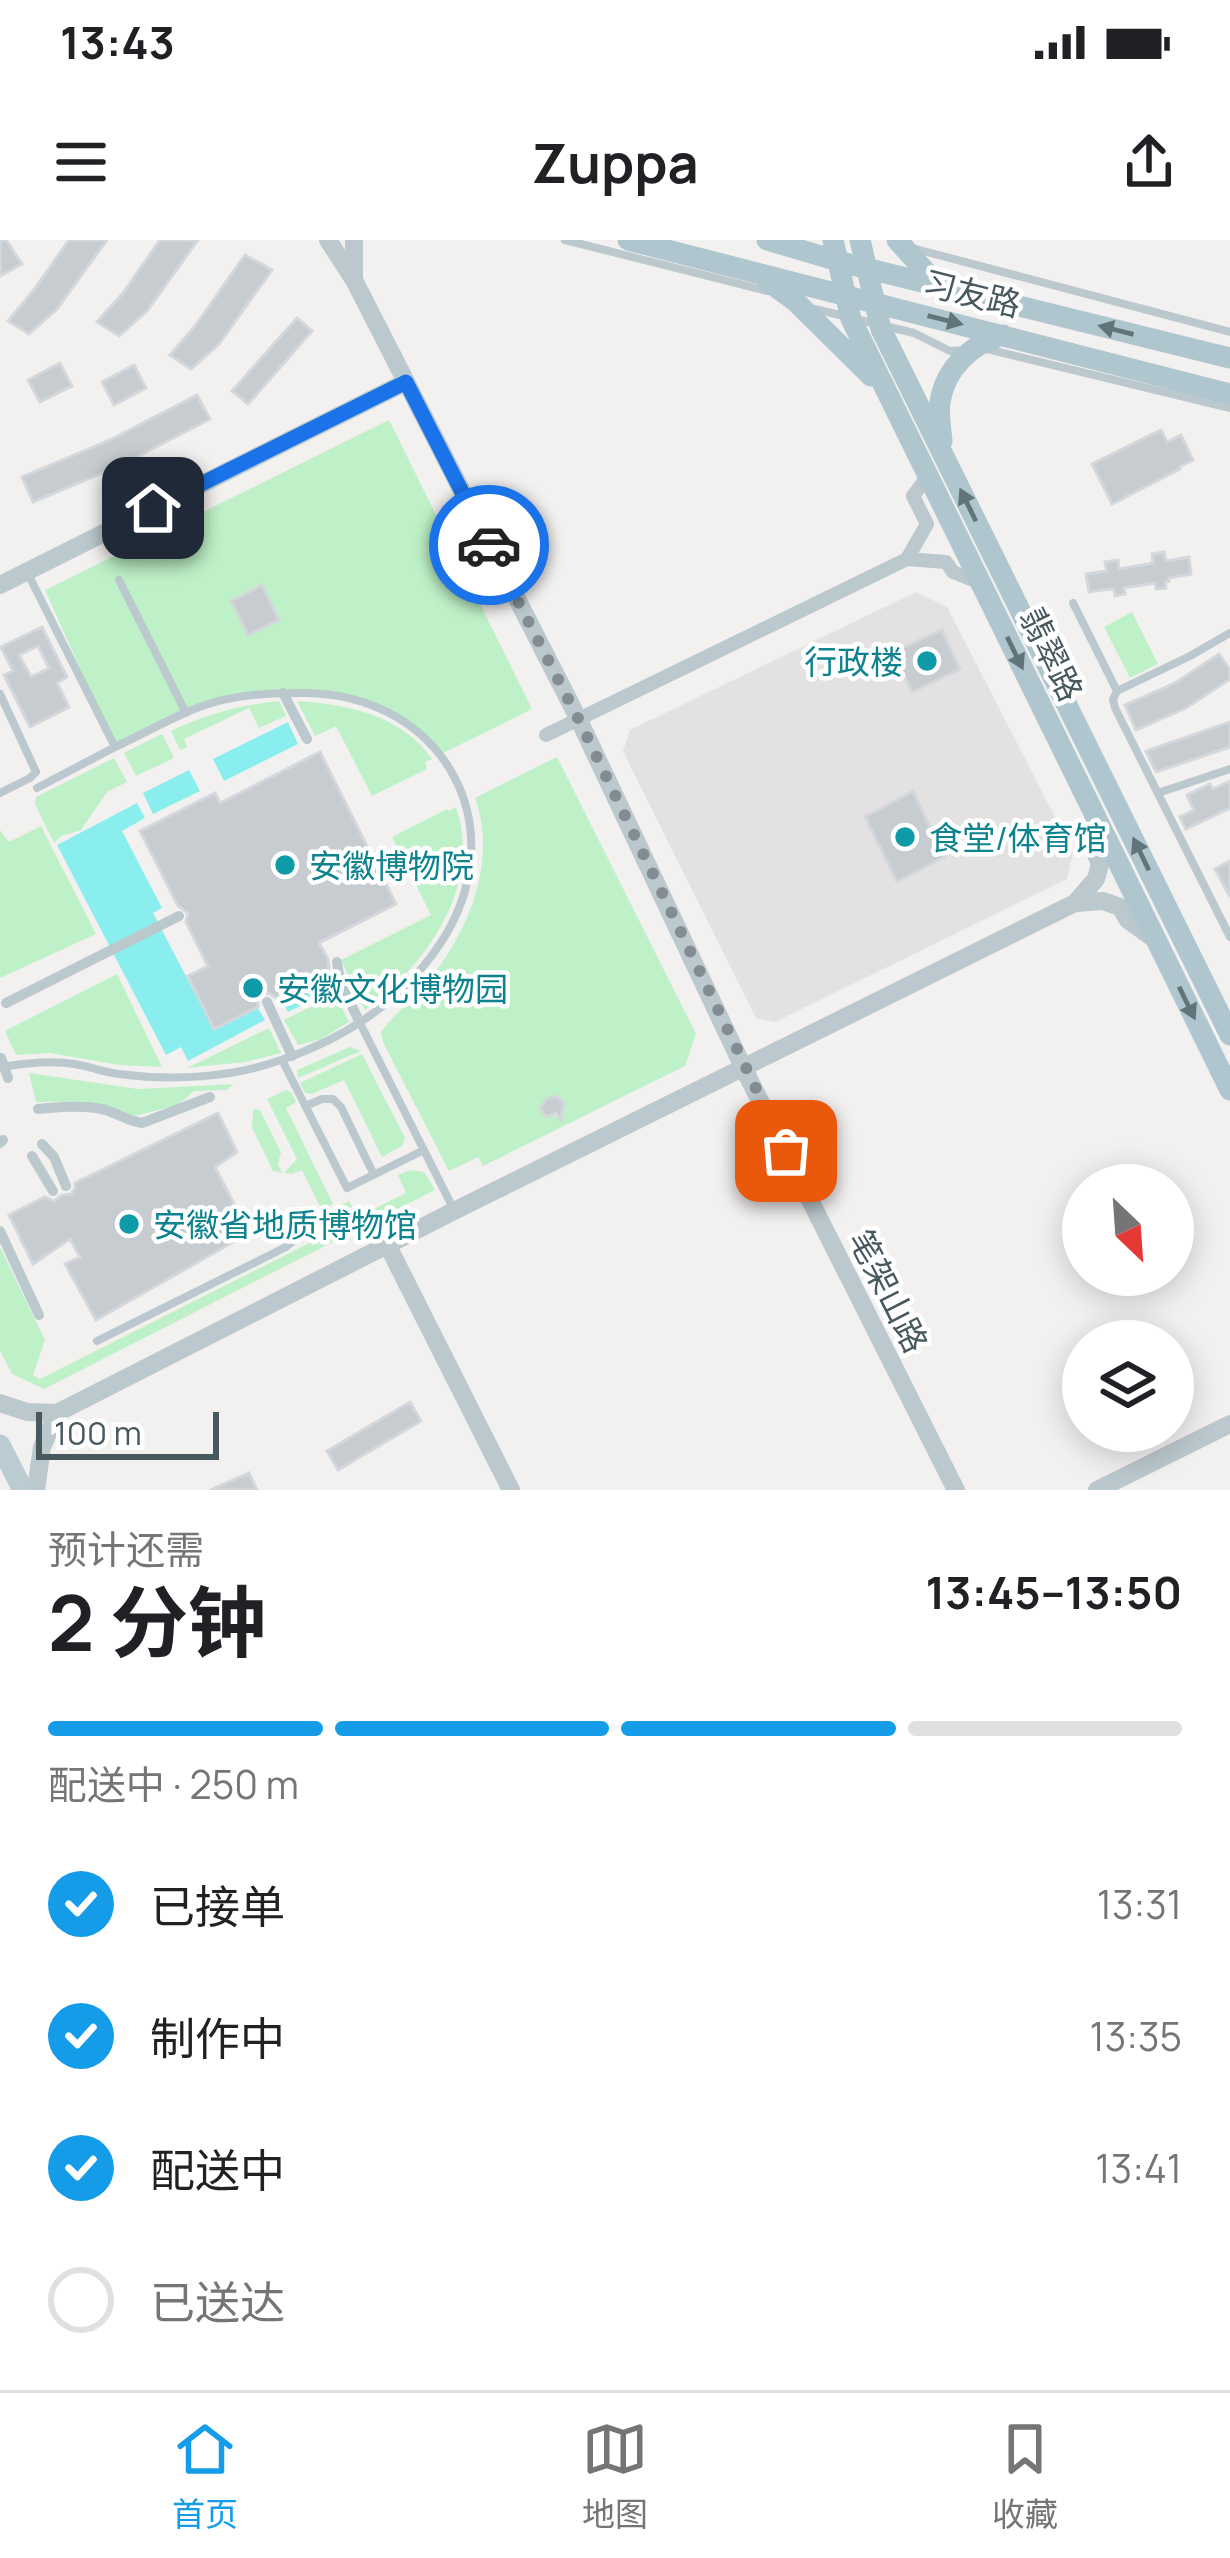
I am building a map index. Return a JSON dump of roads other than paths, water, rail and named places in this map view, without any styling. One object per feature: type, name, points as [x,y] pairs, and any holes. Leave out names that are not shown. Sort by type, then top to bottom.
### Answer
[{"type":"main road","name":"习友路","points":[[628,240],[1230,394]]},
{"type":"main road","name":"习友路","points":[[767,240],[835,250],[867,269],[1230,358]]},
{"type":"main road","name":"翡翠路","points":[[860,240],[880,325],[1230,1035]]},
{"type":"main road","points":[[896,242],[941,287]]},
{"type":"main road","name":"翡翠路","points":[[835,250],[851,319],[1230,1090]]},
{"type":"main road","points":[[750,271],[778,286],[886,391]]},
{"type":"main road","points":[[943,454],[939,404],[948,374],[973,349],[1003,335]]},
{"type":"main road","points":[[0,1445],[22,1490]]},
{"type":"street","name":"笔架山路","points":[[328,240],[354,280],[579,720],[743,1067],[956,1490]]},
{"type":"street","points":[[353,240],[354,280]]},
{"type":"street","points":[[0,585],[406,382]]},
{"type":"street","points":[[907,559],[927,524],[914,496],[928,476]]},
{"type":"street","points":[[546,735],[907,559],[946,562],[952,572],[981,583]]},
{"type":"street","points":[[284,693],[308,740]]},
{"type":"street","points":[[0,1402],[28,1412],[57,1413],[1076,902],[1096,879],[1100,864],[1095,852],[1096,818]]},
{"type":"street","points":[[1076,902],[1120,907],[1128,920],[1157,940]]},
{"type":"street","points":[[6,1003],[179,916]]},
{"type":"street","points":[[337,962],[340,981],[360,1023]]},
{"type":"street","points":[[267,1002],[287,1058]]},
{"type":"street","points":[[38,1109],[106,1110],[142,1123],[210,1097]]},
{"type":"street","points":[[42,1144],[54,1157],[66,1186]]},
{"type":"street","points":[[32,1156],[53,1191]]},
{"type":"street","points":[[0,1231],[39,1315]]},
{"type":"street","points":[[388,1246],[511,1490]]},
{"type":"street","points":[[36,1490],[42,1447],[57,1413]]},
{"type":"street","points":[[1097,1490],[1230,1424]]},
{"type":"lane","points":[[565,240],[914,333],[950,351],[987,349],[1230,407]]},
{"type":"lane","points":[[896,242],[1230,332]]},
{"type":"lane","points":[[27,572],[116,747]]},
{"type":"lane","points":[[119,580],[185,713]]},
{"type":"lane","points":[[1072,603],[1117,691]]},
{"type":"lane","points":[[1230,633],[1117,691],[1113,699],[1230,937]]},
{"type":"lane","points":[[3,1067],[59,1063],[115,1074],[219,1075],[287,1058],[342,1034],[388,1004],[417,975],[448,929],[465,887],[471,852],[467,809],[441,754],[389,712],[344,697],[284,693],[214,703],[37,788]]},
{"type":"lane","points":[[0,694],[36,772],[0,793]]},
{"type":"lane","points":[[1158,793],[1230,769]]},
{"type":"lane","points":[[360,1023],[454,1211]]},
{"type":"lane","points":[[287,1058],[305,1106],[347,1188],[424,1150]]},
{"type":"lane","points":[[305,1106],[322,1099],[341,1107],[374,1174]]},
{"type":"lane","points":[[97,1341],[286,1247],[301,1235]]},
{"type":"water","points":[[288,722],[298,744],[224,781],[213,759]]},
{"type":"water","points":[[189,770],[200,791],[153,814],[143,793]]},
{"type":"water","points":[[137,803],[145,818],[122,831],[162,908],[153,913],[214,1030],[258,1008],[265,1020],[188,1061],[181,1047],[166,1055],[57,845]]},
{"type":"water","points":[[324,977],[331,991],[288,1012],[282,1000]]},
{"type":"place","name":"行政楼","points":[[927,661]]},
{"type":"place","name":"食堂/体育馆","points":[[905,837]]},
{"type":"place","name":"安徽博物院","points":[[285,865]]},
{"type":"place","name":"安徽文化博物园","points":[[253,988]]},
{"type":"place","name":"安徽省地质博物馆","points":[[129,1224]]}]
